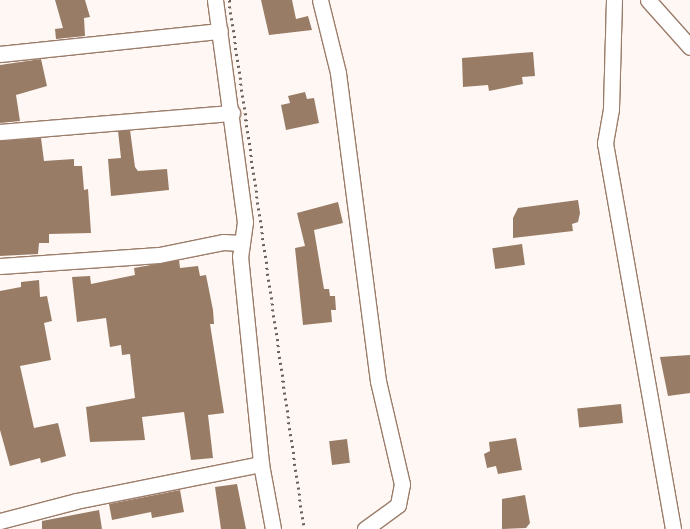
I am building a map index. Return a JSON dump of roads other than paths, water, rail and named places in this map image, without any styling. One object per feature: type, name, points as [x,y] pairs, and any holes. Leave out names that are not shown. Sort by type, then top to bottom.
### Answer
[{"type":"street","points":[[215,0],[232,113],[245,222],[242,242],[261,464],[273,529]]},
{"type":"street","points":[[320,0],[338,73],[378,381],[402,484],[398,505],[365,529]]},
{"type":"street","points":[[614,0],[611,109],[605,143],[673,529]]},
{"type":"street","points":[[648,0],[690,47]]},
{"type":"street","points":[[0,54],[220,31]]},
{"type":"street","points":[[0,132],[232,113]]},
{"type":"street","points":[[0,266],[160,255],[223,242],[242,242]]},
{"type":"street","points":[[0,521],[76,501],[261,464]]},
{"type":"railway","points":[[229,0],[304,529]]}]
